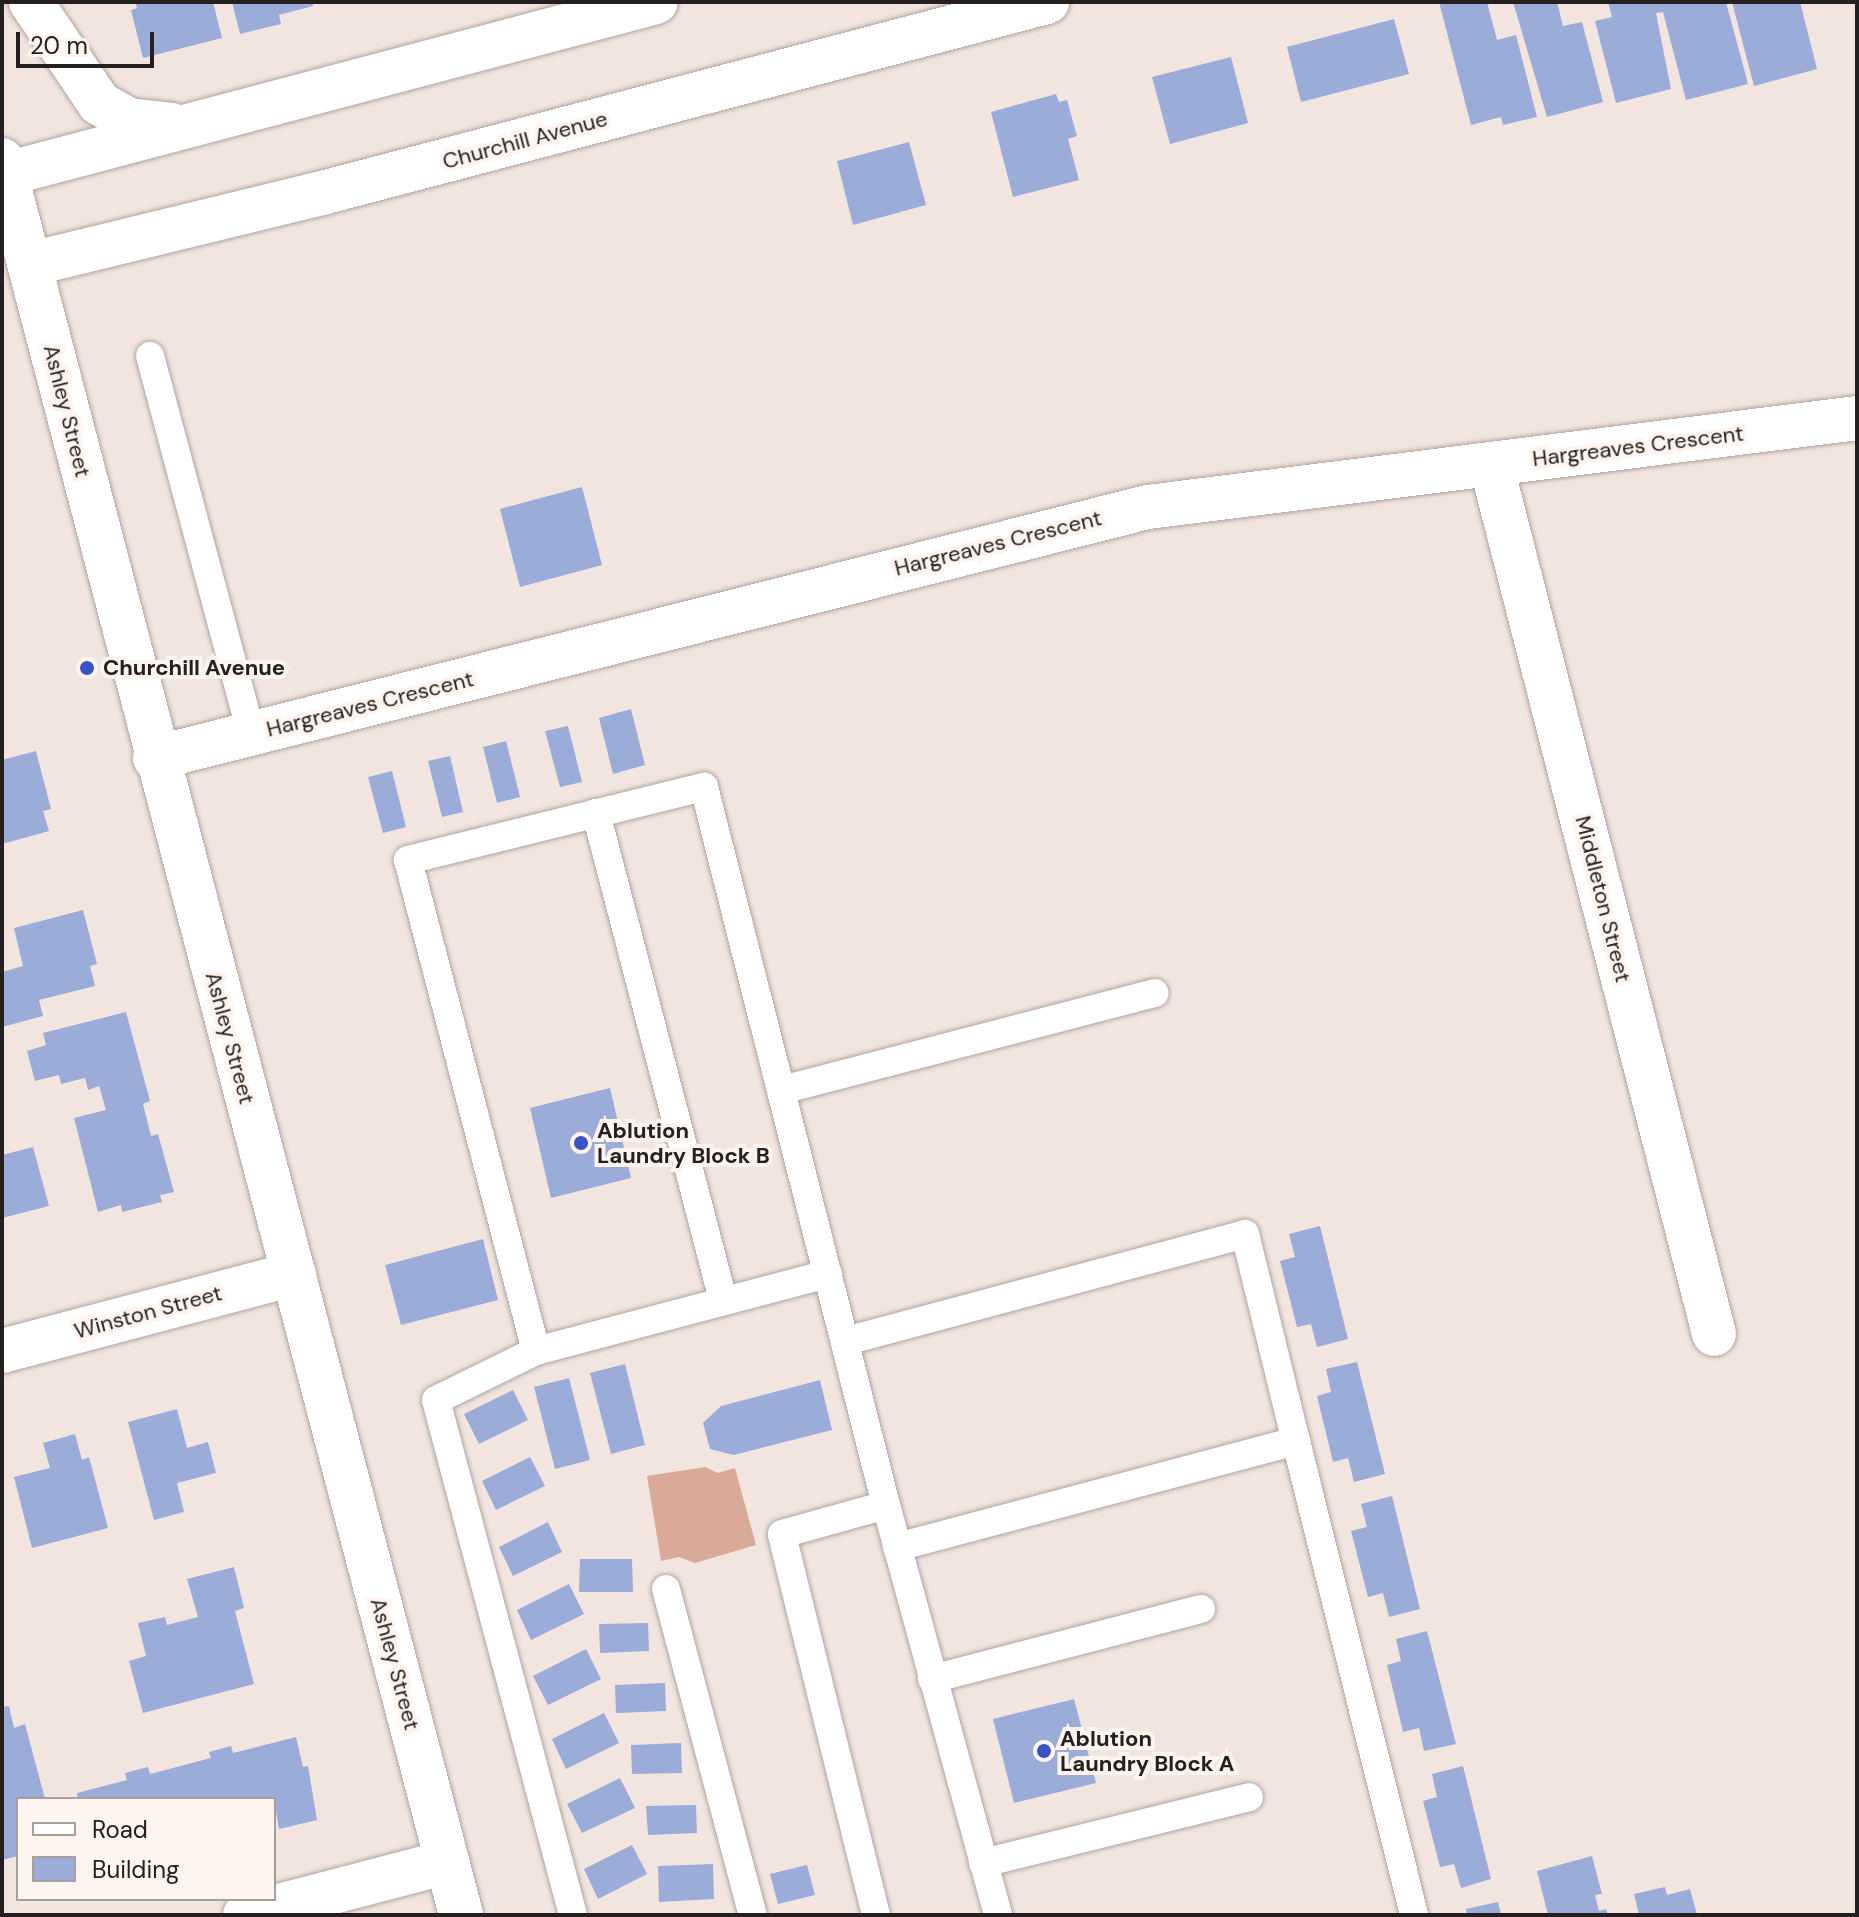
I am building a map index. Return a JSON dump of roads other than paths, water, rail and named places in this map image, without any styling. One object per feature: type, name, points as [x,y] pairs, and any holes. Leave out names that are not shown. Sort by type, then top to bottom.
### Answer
[{"type":"main road","points":[[31,2],[77,78],[104,108],[137,122],[186,126]]},
{"type":"main road","points":[[3,170],[186,126],[656,2]]},
{"type":"main road","name":"Churchill Avenue","points":[[16,267],[322,193],[1047,2]]},
{"type":"main road","name":"Ashley Street","points":[[3,170],[16,267],[155,758],[294,1274],[461,1915]]},
{"type":"main road","name":"Hargreaves Crescent","points":[[155,758],[1097,518],[1227,495],[1857,418]]},
{"type":"main road","name":"Middleton Street","points":[[1491,464],[1714,1334]]},
{"type":"main road","name":"Winston Street","points":[[2,1351],[294,1274]]},
{"type":"main road","points":[[245,1915],[447,1862]]},
{"type":"lane","points":[[150,356],[251,734]]},
{"type":"lane","points":[[536,1351],[408,860],[704,787],[886,1505],[998,1915]]},
{"type":"lane","points":[[596,813],[723,1300]]},
{"type":"lane","points":[[782,1090],[1155,993]]},
{"type":"lane","points":[[846,1341],[1245,1234],[1414,1915]]},
{"type":"lane","points":[[573,1915],[436,1400],[536,1351],[828,1274]]},
{"type":"lane","points":[[897,1547],[1296,1441]]},
{"type":"lane","points":[[876,1915],[782,1534],[886,1505]]},
{"type":"lane","points":[[666,1589],[753,1915]]},
{"type":"lane","points":[[932,1679],[1201,1609]]},
{"type":"lane","points":[[983,1863],[1249,1797]]},
{"type":"place","name":"Churchill Avenue","points":[[87,668]]},
{"type":"place","name":"Ablution Laundry Block B","points":[[581,1143]]},
{"type":"place","name":"Ablution Laundry Block A","points":[[1044,1751]]}]
